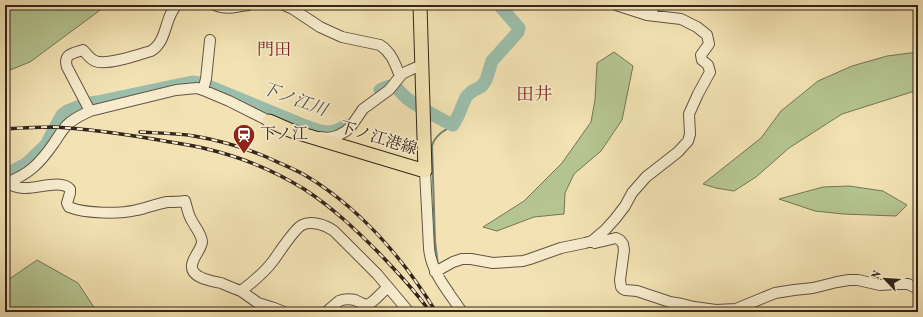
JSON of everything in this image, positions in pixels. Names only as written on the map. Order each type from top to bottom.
[{"type":"main road","name":"下ノ江港線","points":[[269,121],[313,137],[426,171],[420,5]]},
{"type":"street","points":[[88,107],[67,67],[66,59],[68,56],[83,50],[91,59],[106,63],[151,51],[160,43],[172,11],[177,5]]},
{"type":"street","points":[[215,5],[231,8],[248,5]]},
{"type":"street","points":[[284,5],[293,9],[320,27],[342,37],[380,45],[385,48],[392,56],[400,76]]},
{"type":"street","points":[[300,5],[313,22]]},
{"type":"street","points":[[438,270],[454,262],[466,259],[494,263],[523,261],[560,248],[592,241],[615,219],[625,206],[632,192],[646,176],[678,152],[688,141],[690,134],[690,114],[698,94],[710,72],[708,65],[702,60],[701,55],[709,44],[707,35],[697,27],[681,19],[650,15],[616,5]]},
{"type":"street","points":[[650,15],[655,5]]},
{"type":"street","points":[[204,86],[210,40]]},
{"type":"street","points":[[313,137],[328,138],[340,134],[350,128],[363,110],[391,87],[400,76],[410,70],[422,66]]},
{"type":"street","points":[[5,183],[21,177],[33,168],[44,157],[67,125],[88,107],[204,86],[229,101],[269,121]]},
{"type":"street","points":[[426,171],[430,259],[462,312]]},
{"type":"street","points":[[5,183],[25,188],[53,185],[65,186],[70,189],[67,203],[70,207],[98,213],[135,211],[167,202],[185,201],[191,220],[202,242],[193,262],[192,266],[194,273],[204,279],[226,285],[241,292],[258,303],[284,312]]},
{"type":"street","points":[[241,292],[270,265],[297,228],[303,224],[316,223],[327,226],[334,231],[388,287],[409,312]]},
{"type":"street","points":[[592,241],[593,243],[599,243],[616,238],[623,244],[624,250],[620,280],[621,287],[623,289],[637,291],[670,302],[694,307],[716,310],[736,309],[775,293],[813,288],[850,280],[858,280],[880,286],[908,284],[918,289]]},
{"type":"street","points":[[326,312],[340,300],[354,300],[368,304],[388,287]]},
{"type":"green space","points":[[5,5],[107,5],[30,62],[5,72]]},
{"type":"green space","points":[[614,52],[633,66],[622,120],[601,151],[574,174],[565,193],[564,214],[534,217],[497,231],[483,227],[524,201],[562,163],[591,122],[595,100],[597,63]]},
{"type":"green space","points":[[918,52],[918,90],[842,114],[789,148],[756,177],[734,191],[703,184],[761,138],[781,111],[818,81],[852,66],[887,56]]},
{"type":"green space","points":[[849,186],[883,191],[907,205],[896,216],[843,214],[815,211],[779,199],[823,187]]},
{"type":"green space","points":[[37,260],[78,283],[97,312],[5,312],[5,282]]},
{"type":"green space","points":[[815,310],[857,310],[866,312],[810,312]]},
{"type":"waterway","name":"下ノ江川","points":[[380,90],[391,86],[395,87],[409,100],[453,125],[466,97],[471,92],[482,86],[486,80],[492,61],[518,32],[519,28],[499,5]]},
{"type":"waterway","name":"下ノ江川","points":[[5,175],[26,164],[46,145],[62,115],[67,111],[85,104],[192,82],[201,83],[320,131],[335,131],[346,125]]},
{"type":"waterway","points":[[438,266],[435,241],[432,146],[435,139],[443,131],[453,125]]},
{"type":"waterway","points":[[444,277],[453,290]]},
{"type":"railway","points":[[5,129],[54,127],[120,134],[220,152],[257,165],[304,189],[343,219],[369,243],[418,296],[430,312]]},
{"type":"railway","points":[[140,132],[187,135],[221,142],[264,156],[303,174],[342,201],[361,217],[394,253],[409,272],[436,312]]},
{"type":"place","name":"下ノ江","points":[[244,154]]},
{"type":"district","name":"門田","points":[[274,50]]},
{"type":"district","name":"田井","points":[[534,95]]}]
